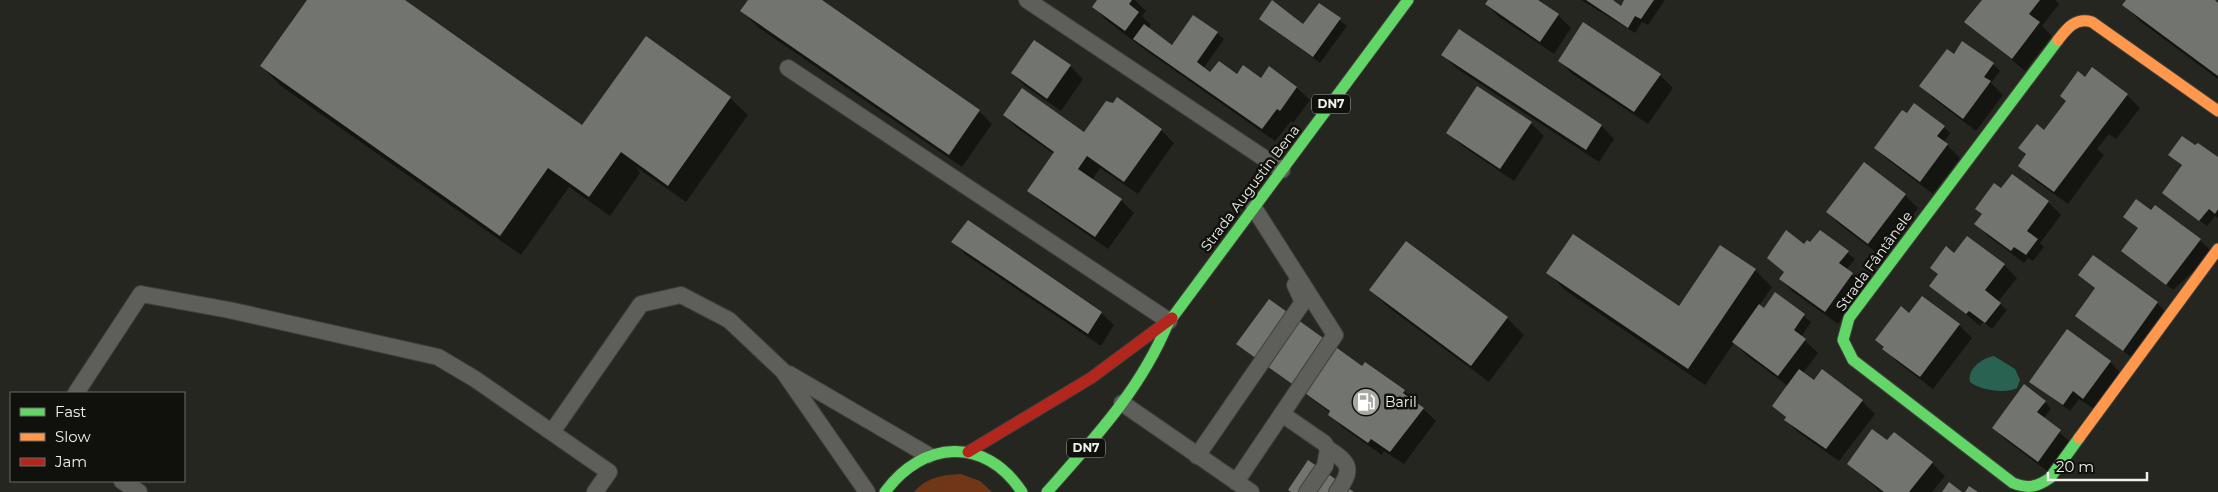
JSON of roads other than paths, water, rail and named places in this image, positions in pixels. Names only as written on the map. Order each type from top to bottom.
[{"type":"street","name":"Strada Augustin Bena","points":[[1048,492],[1122,403],[1161,344],[1169,322],[1408,0]]},
{"type":"street","name":"Strada Fântânele","points":[[2218,111],[2098,25],[2088,19],[2074,22],[2063,33],[1849,318],[1842,334],[1842,346],[1853,360],[2013,483],[2025,488],[2037,488],[2050,478],[2218,249]]},
{"type":"street","name":"Strada Augustin Bena","points":[[968,452],[1091,378],[1169,322]]},
{"type":"street","points":[[885,492],[896,476],[911,463],[941,451],[968,452],[989,460],[1008,473],[1022,492]]},
{"type":"lane","points":[[1027,0],[1282,170]]},
{"type":"lane","points":[[788,68],[1169,322]]},
{"type":"lane","points":[[1236,482],[1335,335],[1254,208]]},
{"type":"lane","points":[[1197,456],[1303,302],[1254,208]]},
{"type":"lane","points":[[77,392],[141,294],[229,310],[438,357],[609,472],[595,492]]},
{"type":"lane","points":[[552,432],[640,304],[681,295],[729,320],[783,371],[868,492]]},
{"type":"lane","points":[[783,371],[928,455]]},
{"type":"lane","points":[[1122,403],[1251,492]]},
{"type":"lane","points":[[1282,414],[1343,458],[1349,475],[1337,492]]},
{"type":"lane","points":[[1307,492],[1325,466],[1328,449]]},
{"type":"lane","points":[[124,482],[139,492]]},
{"type":"place","name":"Baril","points":[[1366,402]]}]
